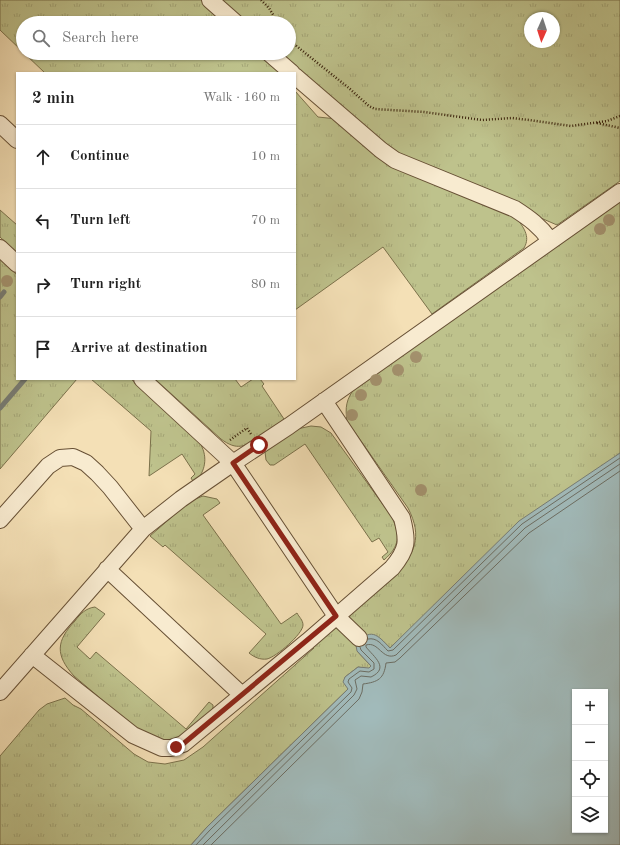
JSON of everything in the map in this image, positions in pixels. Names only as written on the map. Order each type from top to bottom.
[{"type":"lane","points":[[210,0],[228,16]]},
{"type":"lane","points":[[277,60],[291,72]]},
{"type":"lane","points":[[296,77],[381,150],[395,160],[515,210],[531,219],[542,228],[550,240]]},
{"type":"lane","points":[[0,124],[16,139]]},
{"type":"lane","points":[[0,692],[143,529],[181,499],[324,401],[620,192]]},
{"type":"lane","points":[[0,248],[16,263]]},
{"type":"lane","points":[[143,380],[233,463],[336,616],[359,638]]},
{"type":"lane","points":[[32,654],[133,735],[162,748],[171,748],[183,744],[392,568],[402,556],[406,544],[406,532],[402,518],[324,401]]},
{"type":"lane","points":[[0,520],[48,466],[60,458],[73,458],[86,463],[97,473],[143,529]]},
{"type":"lane","points":[[107,569],[242,695]]},
{"type":"path","points":[[261,0],[269,8],[274,16]]},
{"type":"path","points":[[296,46],[369,106],[375,109],[424,112],[482,120],[512,118],[570,126],[606,121],[620,116]]},
{"type":"path","points":[[595,122],[620,128]]},
{"type":"green space","points":[[0,0],[202,0],[220,16],[16,16],[16,45],[0,30]]},
{"type":"green space","points":[[214,0],[620,0],[620,181],[557,225],[395,155],[282,60],[296,60],[296,16],[232,16]]},
{"type":"green space","points":[[31,60],[270,60],[283,72],[44,72]]},
{"type":"green space","points":[[296,92],[318,117],[337,119],[367,147],[516,217],[525,232],[527,240],[524,248],[432,314],[383,247],[296,309]]},
{"type":"green space","points":[[620,201],[620,453],[390,648],[380,638],[357,651],[371,666],[369,669],[358,667],[345,677],[348,689],[207,827],[191,845],[0,845],[0,756],[39,710],[47,704],[65,698],[73,705],[81,709],[134,754],[148,762],[165,764],[184,760],[203,747],[394,576],[412,552],[416,536],[413,518],[408,508],[347,421],[347,404],[352,392],[355,388]]},
{"type":"green space","points":[[0,210],[16,224],[16,252],[0,237]]},
{"type":"green space","points":[[0,259],[16,274],[16,380],[76,380],[0,469]]},
{"type":"green space","points":[[92,380],[132,380],[198,441],[204,452],[205,462],[203,471],[194,483],[191,478],[195,474],[182,454],[149,476],[151,431]]},
{"type":"green space","points":[[156,380],[236,380],[241,387],[252,380],[261,380],[264,384],[262,386],[284,419],[246,445],[236,446],[221,439]]},
{"type":"green space","points":[[311,426],[321,427],[331,433],[392,517],[397,540],[393,550],[384,560],[382,557],[388,552],[379,538],[372,542],[305,444],[274,465],[270,465],[266,460],[265,452],[269,448],[297,429]]},
{"type":"green space","points":[[203,496],[217,499],[220,503],[203,515],[281,624],[297,613],[302,622],[302,629],[299,634],[282,650],[267,659],[260,659],[249,653],[266,634],[165,545],[163,547],[150,536],[190,501]]},
{"type":"green space","points":[[95,607],[105,614],[77,647],[90,659],[96,652],[186,729],[209,702],[213,705],[210,712],[183,736],[163,742],[146,737],[74,676],[63,661],[60,648],[64,635],[81,614],[86,610]]},
{"type":"water","points":[[620,453],[620,845],[191,845],[207,827],[348,689],[343,682],[345,677],[358,667],[369,668],[371,666],[357,651],[356,645],[361,639],[369,634],[373,634],[381,639],[390,648],[519,521]]},
{"type":"waterway","points":[[0,297],[4,292]]},
{"type":"waterway","points":[[0,408],[24,380]]},
{"type":"route","points":[[176,747],[183,744],[308,641],[336,616],[233,463],[259,445]]}]
